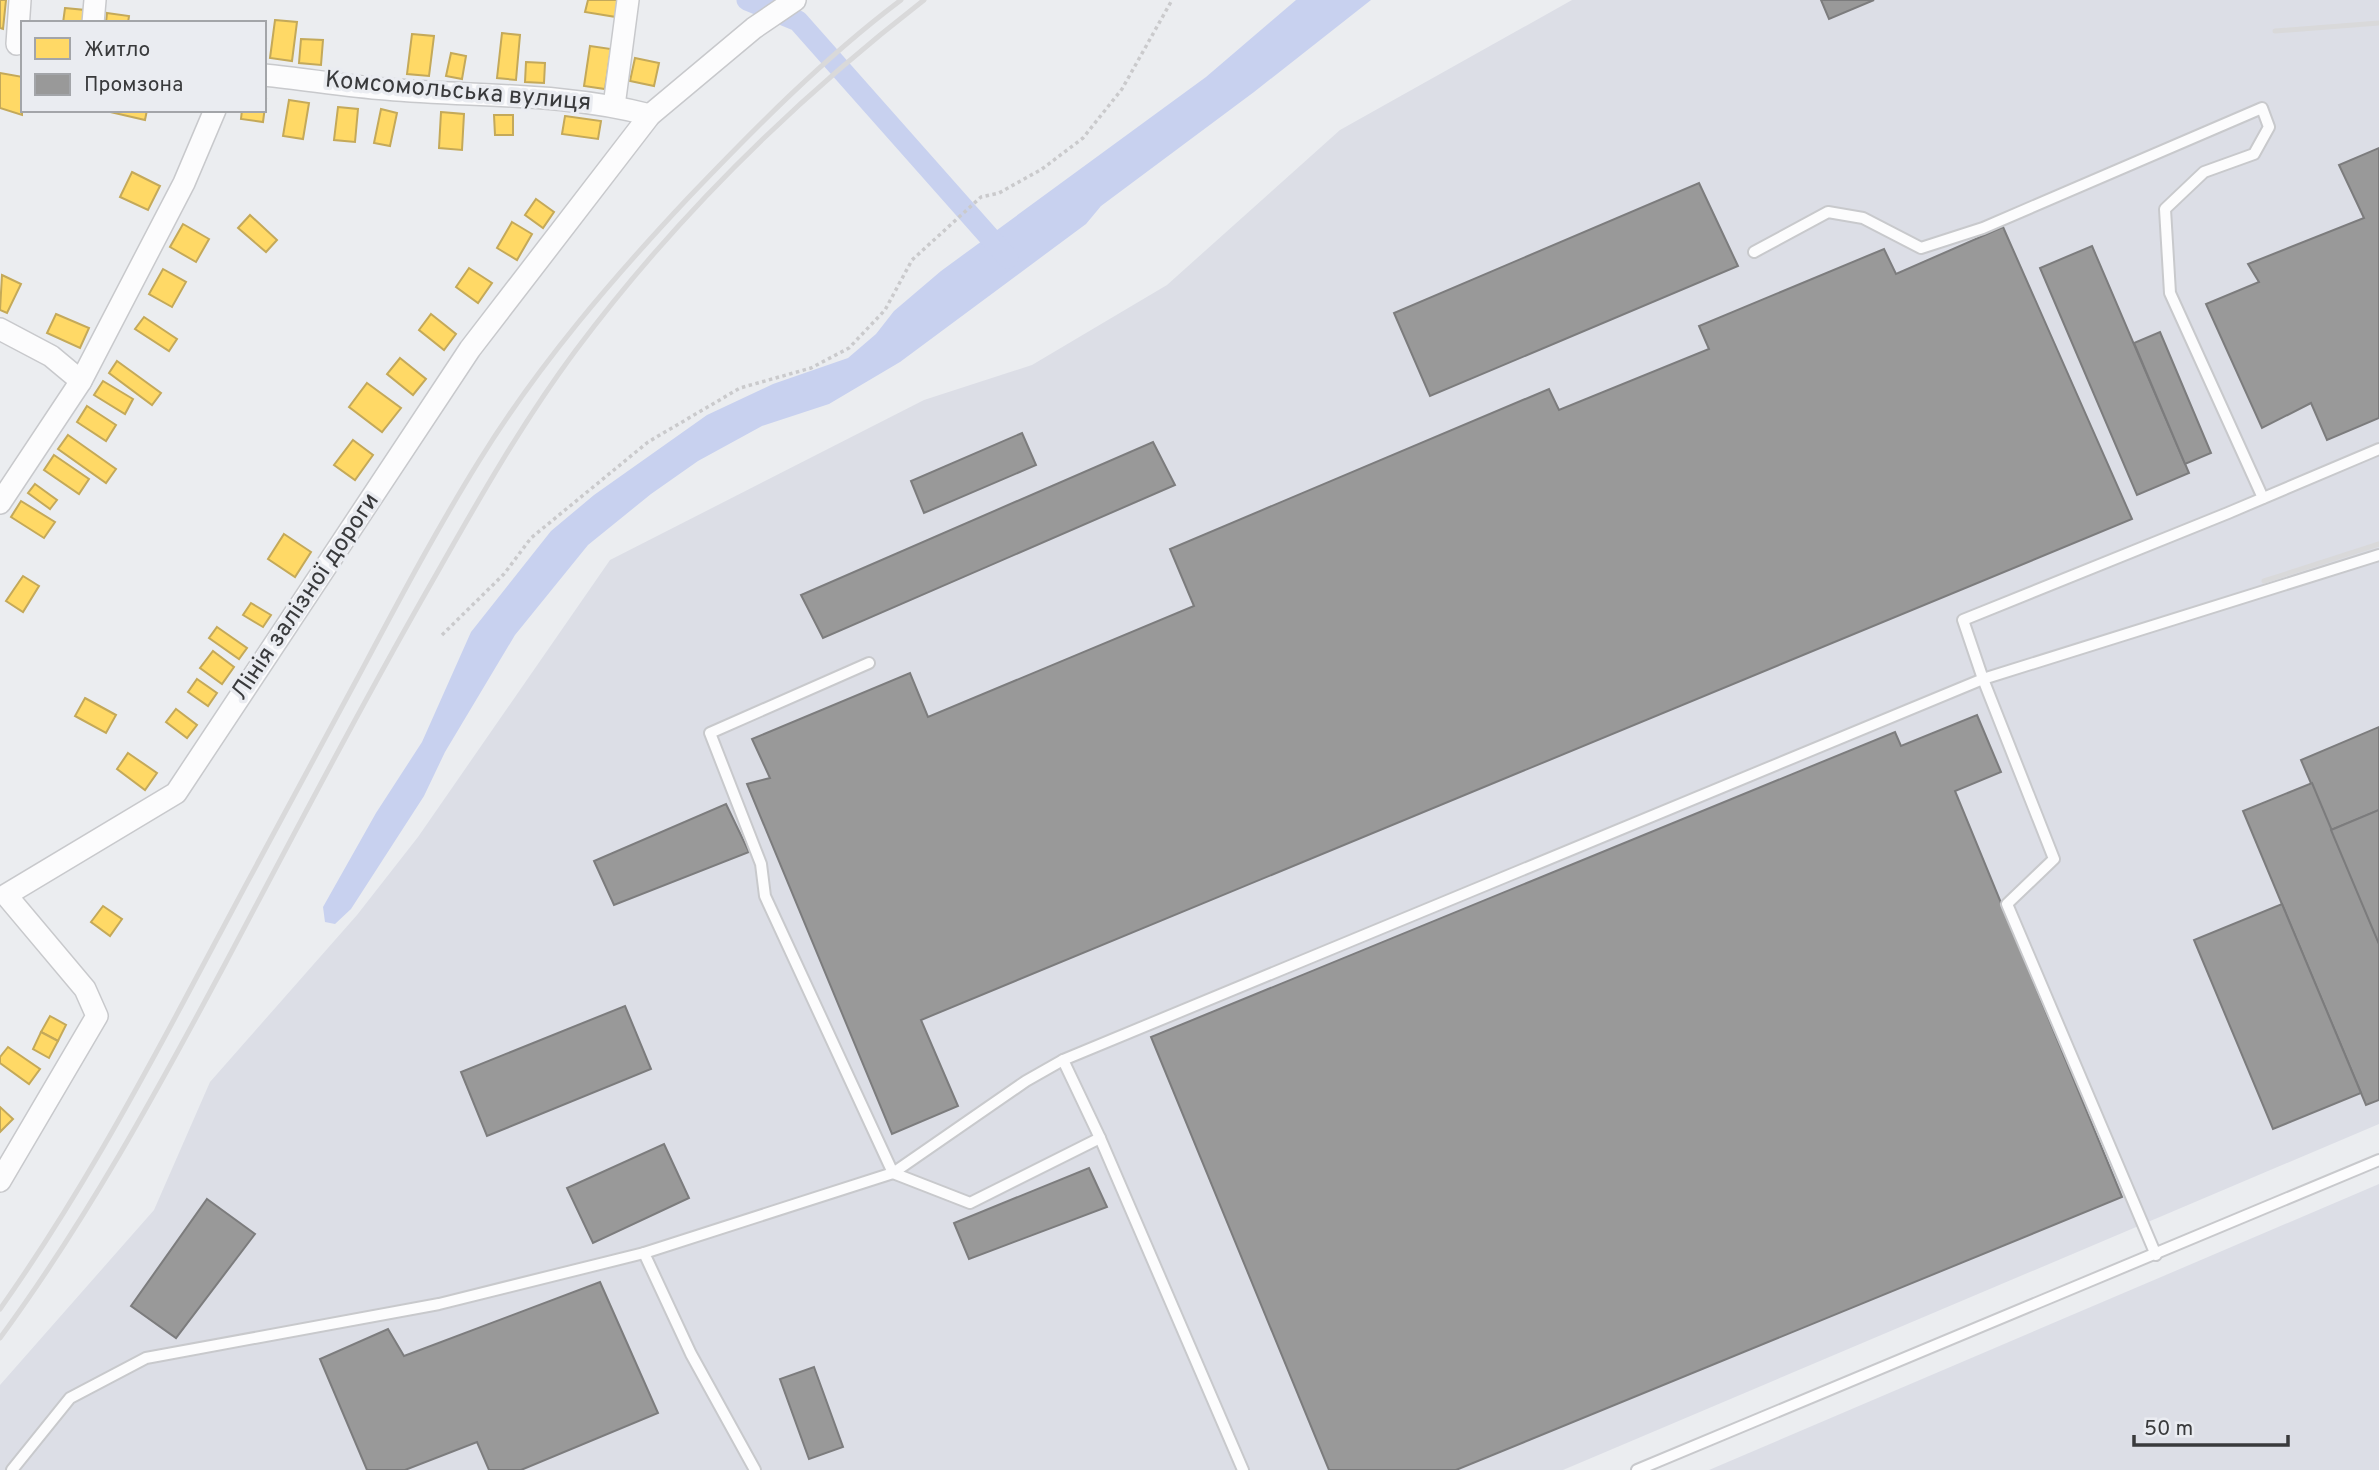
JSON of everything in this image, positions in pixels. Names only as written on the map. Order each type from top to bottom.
[{"type":"street","points":[[13,44],[20,0]]},
{"type":"street","points":[[93,21],[95,0]]},
{"type":"street","points":[[614,106],[628,0]]},
{"type":"street","name":"Лінія залізної дороги","points":[[0,1181],[97,1016],[85,989],[3,892],[176,793],[470,349],[650,115],[754,28],[793,1]]},
{"type":"street","name":"Комсомольська вулиця","points":[[266,75],[386,89],[573,100],[650,115]]},
{"type":"street","points":[[0,503],[81,381],[184,183],[214,112]]},
{"type":"street","points":[[0,329],[51,356],[81,381]]},
{"type":"lane","points":[[1754,252],[1828,212],[1863,218],[1921,248],[1983,228],[2262,108],[2269,127],[2254,154],[2204,172],[2165,209],[2170,293],[2263,498]]},
{"type":"lane","points":[[2156,1255],[2007,904],[2054,859],[1983,679],[1963,620],[2379,449]]},
{"type":"lane","points":[[12,1470],[70,1398],[146,1358],[439,1304],[643,1253],[893,1173],[1026,1081],[1063,1060],[1983,679],[2379,555]]},
{"type":"lane","points":[[869,663],[710,733],[761,864],[765,896],[893,1173],[970,1203],[1100,1138]]},
{"type":"lane","points":[[1063,1060],[1100,1138],[1243,1470]]},
{"type":"lane","points":[[1637,1470],[2379,1160]]},
{"type":"lane","points":[[643,1253],[691,1354],[755,1470]]},
{"type":"path","points":[[442,635],[505,573],[531,538],[648,442],[740,388],[811,368],[849,348],[884,310],[912,260],[981,197],[999,193],[1042,169],[1083,138],[1122,89],[1172,0]]},
{"type":"shaded area","points":[[1572,0],[2379,0],[2379,1124],[1563,1470],[0,1470],[0,1385],[154,1210],[210,1082],[357,915],[418,837],[610,560],[924,400],[1032,365],[1167,285],[1340,130]]},
{"type":"shaded area","points":[[2379,1184],[2379,1470],[1709,1470]]},
{"type":"water","points":[[1296,0],[1371,0],[1254,92],[1101,206],[1086,224],[900,362],[829,404],[762,426],[698,461],[651,494],[588,545],[515,635],[445,752],[424,796],[351,909],[335,924],[325,922],[323,907],[376,813],[422,742],[471,632],[551,531],[594,495],[707,415],[773,384],[848,358],[876,334],[894,311],[941,271],[1206,77]]},
{"type":"building: Житло","points":[[0,0],[6,0],[3,29],[0,28]]},
{"type":"building: Житло","points":[[588,0],[619,0],[616,17],[585,12]]},
{"type":"building: Житло","points":[[65,8],[85,10],[83,21],[63,21]]},
{"type":"building: Житло","points":[[107,13],[129,16],[128,21],[106,21]]},
{"type":"building: Житло","points":[[275,20],[297,22],[292,61],[270,58]]},
{"type":"building: Житло","points":[[502,33],[520,35],[516,80],[497,78]]},
{"type":"building: Житло","points":[[412,34],[434,36],[429,76],[407,74]]},
{"type":"building: Житло","points":[[301,39],[323,40],[321,65],[299,63]]},
{"type":"building: Житло","points":[[590,46],[611,49],[605,89],[584,86]]},
{"type":"building: Житло","points":[[451,53],[466,56],[462,79],[446,76]]},
{"type":"building: Житло","points":[[635,58],[659,63],[654,86],[630,81]]},
{"type":"building: Житло","points":[[526,62],[545,63],[544,83],[525,82]]},
{"type":"building: Житло","points":[[0,73],[21,77],[22,115],[0,108]]},
{"type":"building: Житло","points":[[289,100],[309,103],[303,139],[283,136]]},
{"type":"building: Житло","points":[[338,107],[358,109],[355,142],[334,140]]},
{"type":"building: Житло","points":[[381,109],[397,113],[390,146],[374,143]]},
{"type":"building: Житло","points":[[110,112],[147,112],[145,120]]},
{"type":"building: Житло","points":[[242,112],[264,112],[263,122],[241,119]]},
{"type":"building: Житло","points":[[441,112],[464,114],[462,150],[439,148]]},
{"type":"building: Житло","points":[[494,115],[513,115],[513,135],[495,135]]},
{"type":"building: Житло","points":[[565,116],[601,121],[598,139],[562,134]]},
{"type":"building: Житло","points":[[132,172],[160,186],[148,210],[120,197]]},
{"type":"building: Житло","points":[[536,199],[554,212],[543,228],[525,215]]},
{"type":"building: Житло","points":[[250,215],[277,240],[266,252],[238,228]]},
{"type":"building: Житло","points":[[512,222],[532,234],[517,260],[497,248]]},
{"type":"building: Житло","points":[[183,224],[209,239],[196,262],[170,247]]},
{"type":"building: Житло","points":[[469,268],[492,283],[478,303],[456,287]]},
{"type":"building: Житло","points":[[163,269],[186,282],[172,307],[149,294]]},
{"type":"building: Житло","points":[[2,275],[21,284],[7,313],[0,310]]},
{"type":"building: Житло","points":[[56,314],[89,328],[80,348],[47,333]]},
{"type":"building: Житло","points":[[431,314],[456,334],[444,350],[419,330]]},
{"type":"building: Житло","points":[[144,317],[177,339],[169,351],[135,329]]},
{"type":"building: Житло","points":[[400,358],[426,379],[413,395],[387,374]]},
{"type":"building: Житло","points":[[117,361],[161,393],[152,405],[109,373]]},
{"type":"building: Житло","points":[[103,381],[133,399],[125,414],[94,395]]},
{"type":"building: Житло","points":[[367,383],[401,408],[382,432],[349,407]]},
{"type":"building: Житло","points":[[87,406],[116,425],[106,441],[77,422]]},
{"type":"building: Житло","points":[[68,435],[116,469],[106,483],[58,449]]},
{"type":"building: Житло","points":[[353,440],[373,455],[355,480],[334,465]]},
{"type":"building: Житло","points":[[54,455],[89,479],[79,494],[44,470]]},
{"type":"building: Житло","points":[[35,484],[57,500],[50,509],[28,493]]},
{"type":"building: Житло","points":[[21,501],[55,522],[44,538],[11,517]]},
{"type":"building: Житло","points":[[284,534],[311,552],[295,577],[268,559]]},
{"type":"building: Житло","points":[[23,576],[39,586],[23,612],[6,601]]},
{"type":"building: Житло","points":[[251,603],[271,615],[263,627],[243,615]]},
{"type":"building: Житло","points":[[217,627],[247,648],[239,659],[209,638]]},
{"type":"building: Житло","points":[[213,651],[234,667],[222,684],[200,668]]},
{"type":"building: Житло","points":[[197,679],[217,693],[208,706],[188,692]]},
{"type":"building: Житло","points":[[85,698],[116,715],[106,733],[75,716]]},
{"type":"building: Житло","points":[[176,709],[197,725],[187,738],[166,722]]},
{"type":"building: Житло","points":[[128,753],[157,773],[145,790],[117,769]]},
{"type":"building: Житло","points":[[103,906],[122,919],[110,936],[91,922]]},
{"type":"building: Житло","points":[[50,1016],[66,1025],[58,1041],[41,1032]]},
{"type":"building: Житло","points":[[41,1032],[58,1041],[49,1058],[33,1049]]},
{"type":"building: Житло","points":[[8,1047],[40,1069],[29,1084],[0,1063],[0,1057]]},
{"type":"building: Житло","points":[[0,1107],[13,1119],[0,1132]]},
{"type":"building: Промзона","points":[[1821,0],[1874,0],[1829,19]]},
{"type":"building: Промзона","points":[[2379,148],[2379,418],[2327,440],[2311,403],[2262,428],[2206,304],[2259,282],[2248,264],[2364,218],[2339,165]]},
{"type":"building: Промзона","points":[[1699,183],[1738,266],[1430,396],[1394,313]]},
{"type":"building: Промзона","points":[[2003,227],[2132,519],[921,1020],[958,1106],[892,1134],[747,784],[770,778],[752,739],[910,673],[928,717],[1194,606],[1170,549],[1549,389],[1559,410],[1709,349],[1699,326],[1884,249],[1896,274]]},
{"type":"building: Промзона","points":[[2092,246],[2189,473],[2137,495],[2040,268]]},
{"type":"building: Промзона","points":[[2160,332],[2211,453],[2185,464],[2134,343]]},
{"type":"building: Промзона","points":[[1022,433],[1036,465],[924,513],[911,481]]},
{"type":"building: Промзона","points":[[1153,442],[1175,485],[823,638],[801,595]]},
{"type":"building: Промзона","points":[[1977,715],[2001,772],[1955,791],[2122,1197],[1456,1470],[1329,1470],[1151,1037],[1895,732],[1901,746]]},
{"type":"building: Промзона","points":[[2379,727],[2379,810],[2331,830],[2301,760]]},
{"type":"building: Промзона","points":[[2312,783],[2379,943],[2379,1100],[2366,1105],[2243,811]]},
{"type":"building: Промзона","points":[[726,804],[749,852],[614,905],[594,861]]},
{"type":"building: Промзона","points":[[2379,810],[2379,944],[2331,830]]},
{"type":"building: Промзона","points":[[2282,904],[2361,1093],[2273,1129],[2194,940]]},
{"type":"building: Промзона","points":[[625,1006],[651,1069],[487,1136],[461,1072]]},
{"type":"building: Промзона","points":[[664,1144],[689,1198],[593,1243],[567,1188]]},
{"type":"building: Промзона","points":[[1089,1168],[1107,1207],[969,1259],[954,1223]]},
{"type":"building: Промзона","points":[[207,1199],[255,1234],[176,1338],[131,1306]]},
{"type":"building: Промзона","points":[[600,1282],[658,1413],[521,1470],[489,1470],[477,1442],[405,1470],[367,1470],[320,1359],[388,1329],[404,1356]]},
{"type":"building: Промзона","points":[[814,1367],[843,1447],[809,1459],[780,1379]]},
{"type":"waterway","points":[[747,0],[798,21],[1008,258]]},
{"type":"railway","points":[[0,1309],[78,1190],[125,1108],[416,569],[502,425],[577,324],[689,197],[817,70],[901,0]]},
{"type":"railway","points":[[0,1338],[32,1294],[119,1156],[409,622],[503,459],[538,404],[614,301],[695,208],[738,163],[829,78],[924,0]]},
{"type":"railway","points":[[2275,31],[2379,23]]},
{"type":"railway","points":[[2264,581],[2379,544]]}]
